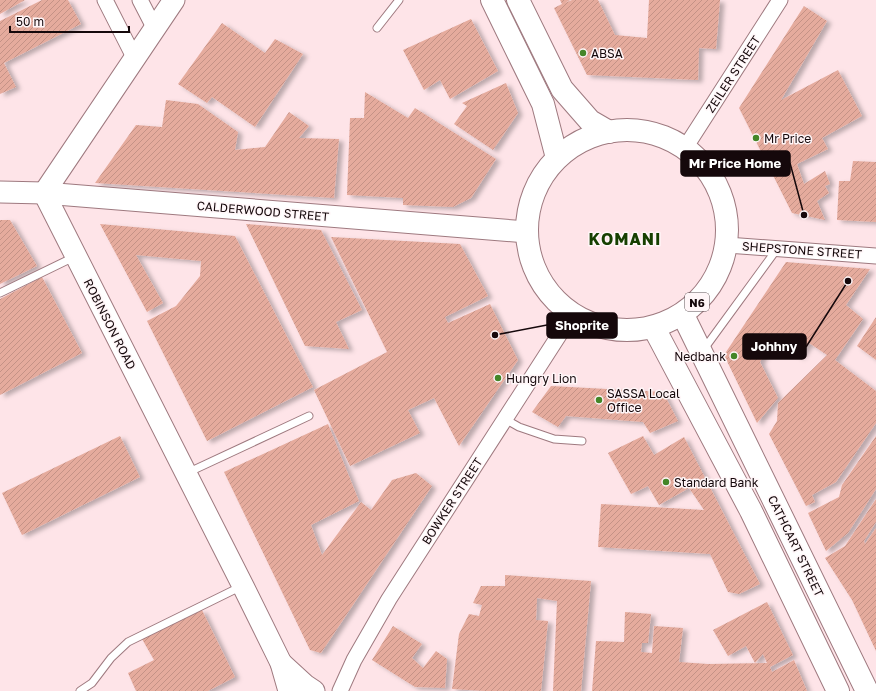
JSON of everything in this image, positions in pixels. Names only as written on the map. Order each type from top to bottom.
[{"type":"highway","points":[[492,0],[543,104],[557,158]]},
{"type":"highway","points":[[518,0],[562,89],[590,121],[608,132]]},
{"type":"highway","name":"N6","points":[[635,130],[661,136],[685,148],[706,167],[720,191],[727,217],[727,245],[719,272],[704,296],[683,315],[654,328],[612,330],[572,315],[548,293],[533,264],[527,232],[532,199],[540,180],[557,158],[581,141],[608,132],[635,130]]},
{"type":"highway","name":"CATHCART STREET","points":[[683,315],[866,691]]},
{"type":"highway","name":"CATHCART STREET","points":[[654,328],[751,511],[838,691]]},
{"type":"street","points":[[105,0],[135,59]]},
{"type":"street","points":[[140,0],[155,29]]},
{"type":"street","points":[[44,193],[174,0]]},
{"type":"street","name":"ZEILER STREET","points":[[685,148],[780,0]]},
{"type":"street","name":"CALDERWOOD STREET","points":[[0,192],[44,193],[527,232]]},
{"type":"street","name":"ROBINSON ROAD","points":[[44,193],[281,663]]},
{"type":"street","name":"SHEPSTONE STREET","points":[[727,245],[876,256]]},
{"type":"street","name":"BOWKER STREET","points":[[340,691],[354,660],[389,599],[572,315]]},
{"type":"street","points":[[281,663],[288,691]]},
{"type":"street","points":[[281,663],[305,685],[314,691]]},
{"type":"lane","points":[[377,28],[399,0]]},
{"type":"lane","points":[[702,352],[777,248]]},
{"type":"lane","points":[[0,293],[76,256]]},
{"type":"lane","points":[[185,474],[309,416]]},
{"type":"lane","points":[[505,419],[519,427],[554,439],[582,441]]},
{"type":"lane","points":[[80,691],[92,683],[110,658],[128,642],[243,586]]},
{"type":"building","points":[[0,0],[25,0],[0,14]]},
{"type":"building","points":[[42,0],[68,0],[81,24],[4,63],[16,87],[0,94],[0,21]]},
{"type":"building","points":[[560,0],[570,0],[565,3],[572,0],[598,0],[615,35],[647,38],[649,0],[720,0],[716,49],[699,48],[698,80],[587,75],[554,8],[562,4]]},
{"type":"building","points":[[804,6],[827,21],[781,100],[838,70],[862,116],[822,138],[828,149],[797,164],[804,184],[825,171],[830,184],[825,186],[829,193],[817,201],[825,220],[792,213],[739,108]]},
{"type":"building","points":[[471,19],[498,71],[450,99],[440,80],[424,90],[403,50]]},
{"type":"building","points":[[222,23],[265,53],[275,39],[303,54],[255,127],[212,97],[207,103],[178,84]]},
{"type":"building","points":[[506,83],[518,113],[493,150],[454,124],[467,106],[462,103]]},
{"type":"building","points":[[365,92],[408,118],[415,108],[496,159],[471,198],[453,207],[403,205],[403,198],[347,195],[350,118],[364,118]]},
{"type":"building","points":[[166,100],[198,104],[238,132],[235,150],[265,147],[289,112],[309,126],[299,138],[339,139],[334,198],[95,183],[136,125],[162,127]]},
{"type":"building","points":[[853,161],[876,162],[876,222],[837,220],[839,181],[850,181]]},
{"type":"building","points":[[0,220],[10,220],[37,266],[0,284]]},
{"type":"building","points":[[100,224],[235,236],[313,387],[207,441],[147,321],[176,306],[200,276],[201,261],[136,255],[163,303],[147,312]]},
{"type":"building","points":[[246,224],[321,230],[362,310],[336,322],[349,349],[305,346]]},
{"type":"building","points":[[331,237],[460,244],[488,296],[445,317],[448,323],[490,304],[518,360],[459,446],[434,398],[408,410],[420,433],[350,466],[314,390],[387,352]]},
{"type":"building","points":[[786,262],[870,269],[846,305],[863,319],[835,360],[876,391],[876,423],[836,482],[812,495],[815,502],[806,506],[769,434],[777,421],[778,403],[827,355],[809,343],[800,357],[772,339],[760,362],[778,398],[757,423],[724,355]]},
{"type":"building","points":[[42,277],[82,353],[0,395],[0,299]]},
{"type":"building","points":[[876,317],[876,360],[857,346]]},
{"type":"building","points":[[551,386],[663,392],[678,421],[650,433],[643,422],[566,416],[558,427],[532,412]]},
{"type":"building","points":[[328,424],[359,501],[311,525],[322,555],[361,502],[371,510],[392,480],[416,473],[432,486],[321,653],[310,650],[224,472]]},
{"type":"building","points":[[120,436],[140,477],[22,535],[2,493]]},
{"type":"building","points":[[643,436],[654,455],[684,437],[760,584],[739,594],[728,592],[710,554],[598,547],[601,504],[704,510],[689,488],[659,505],[648,486],[631,494],[608,453]]},
{"type":"building","points":[[876,436],[876,489],[848,533],[826,551],[808,513],[839,497],[842,485]]},
{"type":"building","points":[[876,499],[876,522],[864,541],[865,544],[876,528],[876,651],[852,600],[825,558],[845,546]]},
{"type":"building","points":[[505,575],[591,581],[581,691],[553,691],[557,601],[537,598],[536,620],[548,621],[541,691],[485,691],[452,689],[459,634],[469,614],[479,616],[482,605],[473,603],[481,586],[505,586]]},
{"type":"building","points":[[767,602],[793,655],[770,667],[772,672],[794,660],[807,691],[592,691],[596,641],[624,642],[625,612],[651,614],[648,643],[642,643],[641,652],[652,653],[654,626],[683,628],[679,662],[708,664],[767,663],[763,654],[755,663],[746,646],[728,656],[713,630]]},
{"type":"building","points":[[202,610],[235,677],[208,691],[136,691],[128,673],[154,660],[142,639]]},
{"type":"building","points":[[393,626],[422,644],[412,658],[423,668],[436,651],[447,659],[445,688],[415,687],[372,660]]},
{"type":"place","name":"ABSA","points":[[583,53]]},
{"type":"place","name":"Mr Price","points":[[756,138]]},
{"type":"place","name":"Mr Price Home","points":[[804,215]]},
{"type":"place","name":"Johhny","points":[[848,281]]},
{"type":"place","name":"Shoprite","points":[[495,335]]},
{"type":"place","name":"Nedbank","points":[[734,356]]},
{"type":"place","name":"Hungry Lion","points":[[498,378]]},
{"type":"place","name":"SASSA Local Office","points":[[599,400]]},
{"type":"place","name":"Standard Bank","points":[[666,482]]},
{"type":"district","name":"KOMANI","points":[[625,239]]}]
